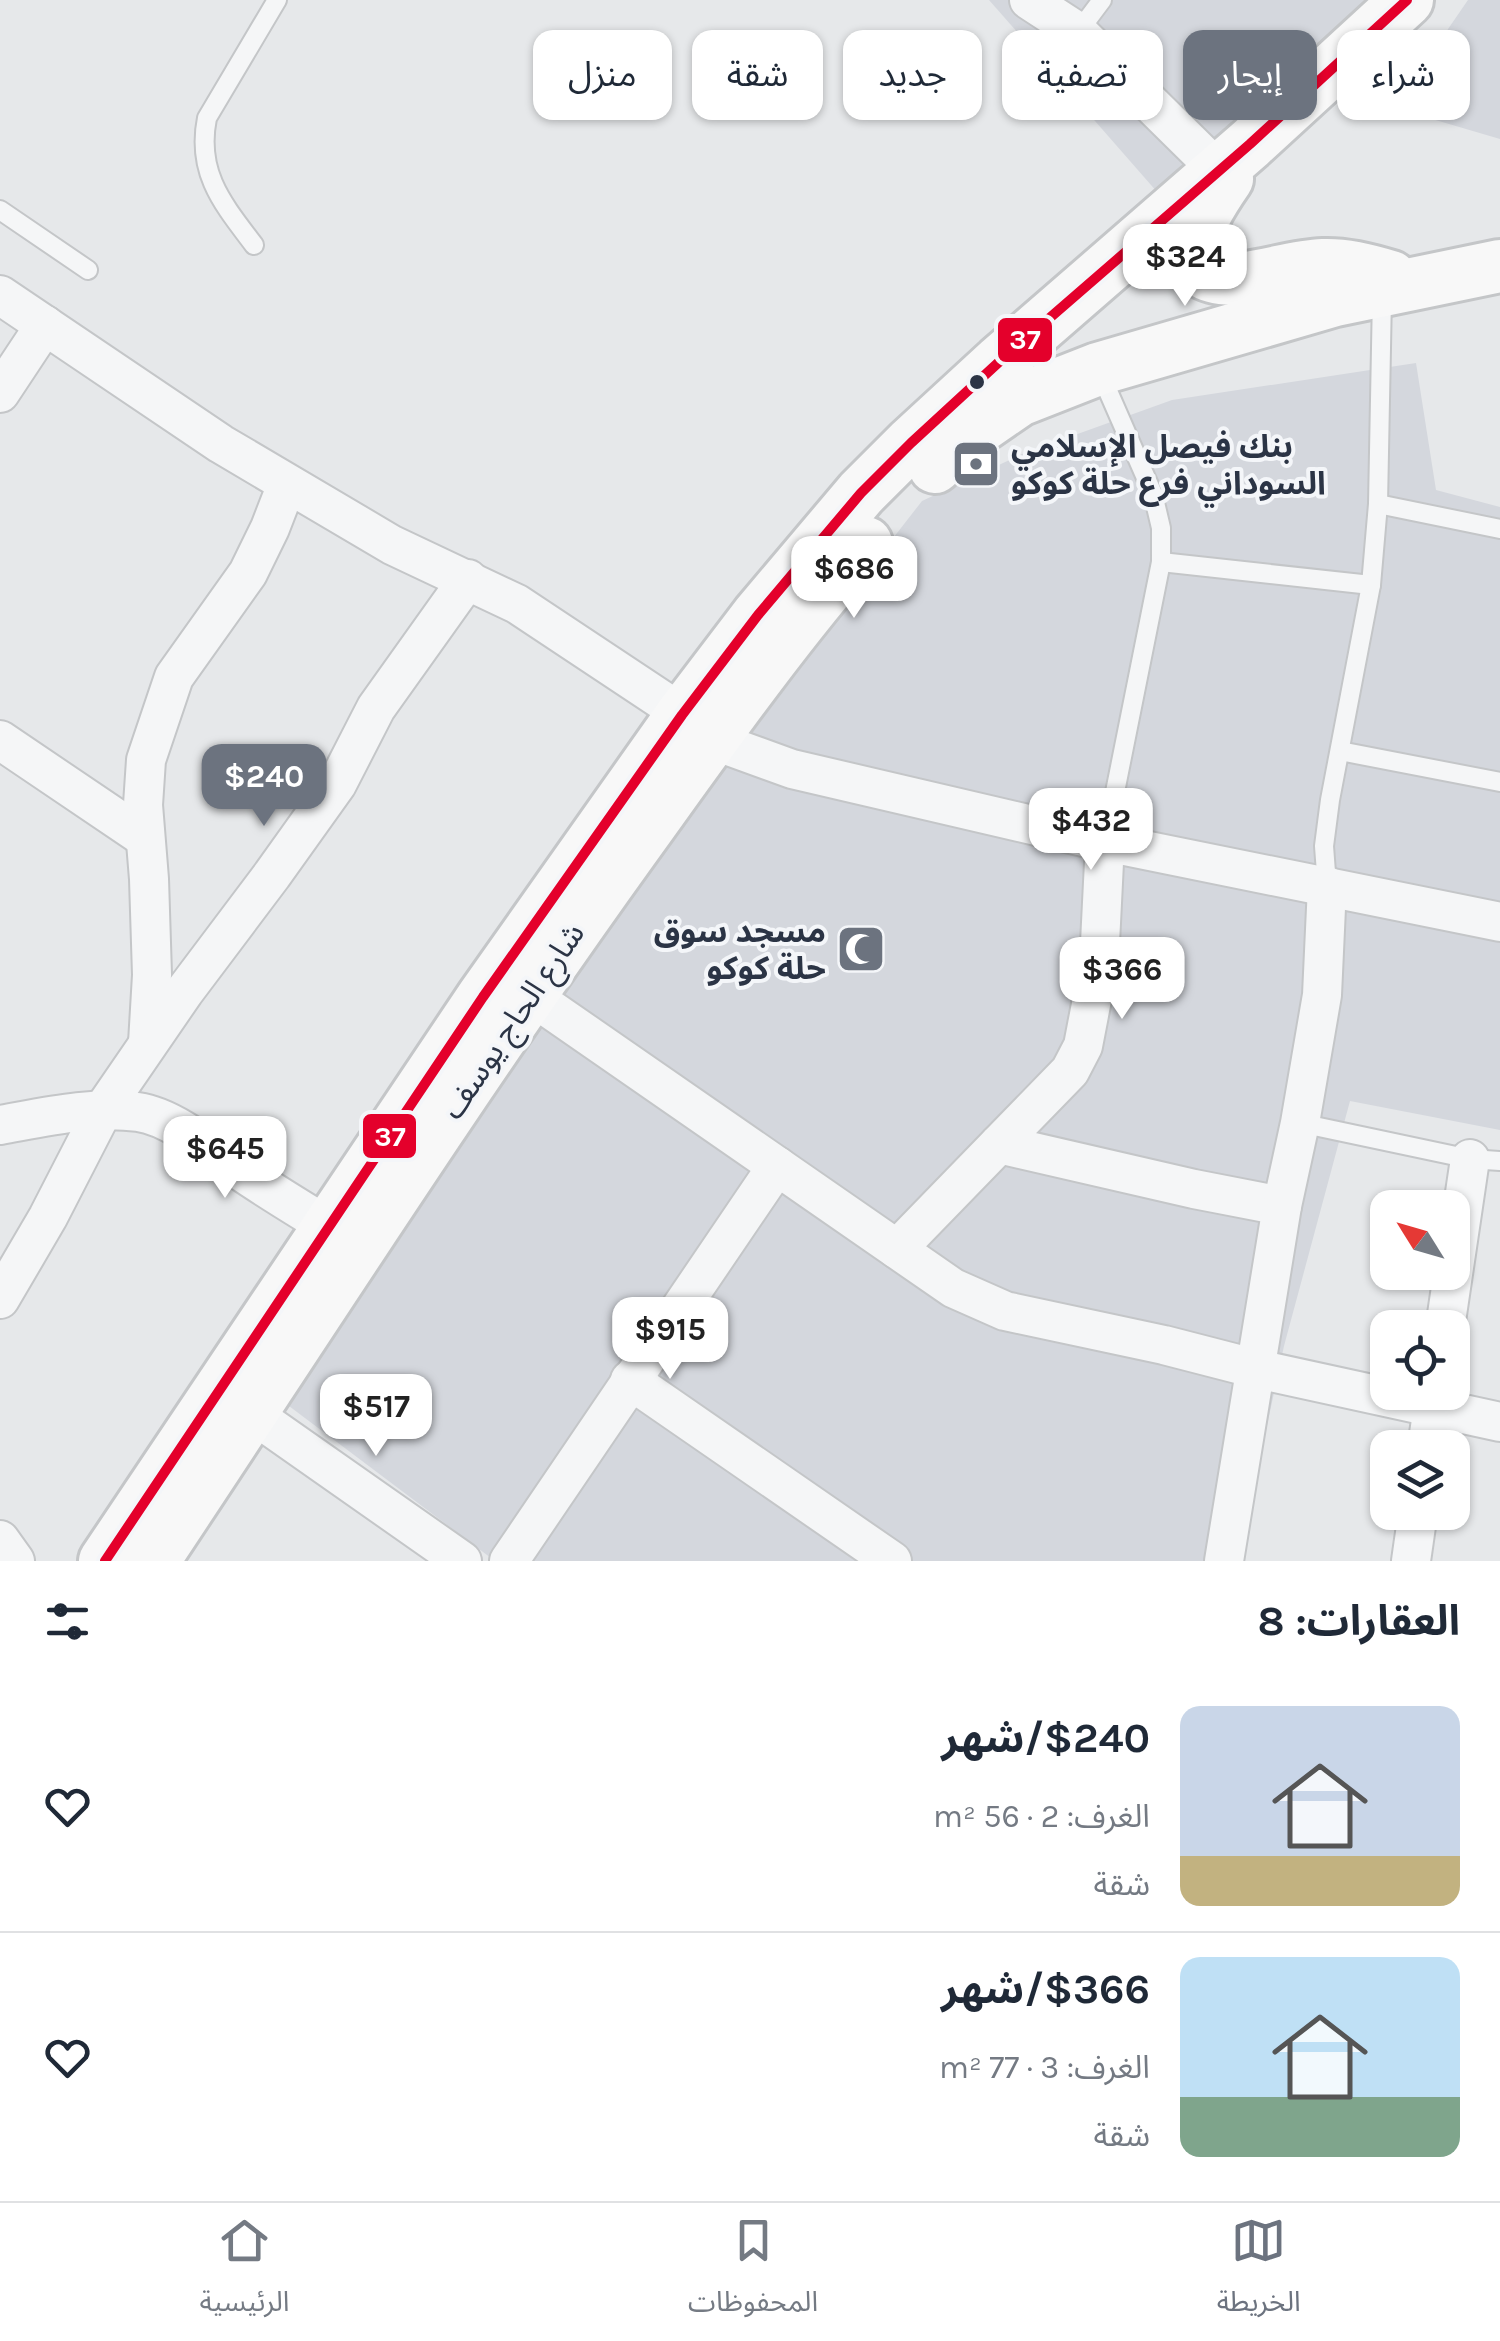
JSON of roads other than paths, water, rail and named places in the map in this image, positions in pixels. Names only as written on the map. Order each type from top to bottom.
[{"type":"main road","points":[[698,726],[758,615],[861,493],[999,362],[1234,158],[1407,0]]},
{"type":"main road","points":[[1234,158],[1195,232],[1195,263],[1204,272],[1223,278],[1246,278],[1345,265],[1397,287]]},
{"type":"main road","points":[[698,726],[942,460],[974,431],[1019,400],[1098,369],[1335,300],[1500,266]]},
{"type":"main road","name":"شارع الحاج يوسف","points":[[105,1561],[530,994],[594,901],[698,726]]},
{"type":"main road","name":"شارع الحاج يوسف","points":[[153,1561],[251,1413],[345,1237],[482,996],[698,726]]},
{"type":"street","points":[[1029,0],[1075,30]]},
{"type":"street","points":[[1163,101],[1234,158]]},
{"type":"street","points":[[0,295],[220,444],[392,544],[517,604],[734,748],[792,770],[1105,842],[1500,922]]},
{"type":"street","points":[[0,393],[45,325]]},
{"type":"street","points":[[148,1043],[152,975],[143,805],[146,760],[174,677],[248,574],[287,484]]},
{"type":"street","points":[[0,1299],[103,1110],[337,784],[376,708],[468,579]]},
{"type":"street","points":[[0,740],[145,838]]},
{"type":"street","points":[[897,1249],[1070,1070],[1083,1046],[1099,963],[1105,842]]},
{"type":"street","points":[[1224,1561],[1282,1206],[1322,995],[1327,886]]},
{"type":"street","points":[[530,994],[953,1288],[1006,1312],[1257,1369],[1370,1389]]},
{"type":"street","points":[[0,1125],[73,1112],[142,1112],[174,1126],[345,1237]]},
{"type":"street","points":[[999,1144],[1194,1190],[1282,1206]]},
{"type":"street","points":[[1449,1310],[1485,1160]]},
{"type":"street","points":[[509,1561],[777,1166]]},
{"type":"street","points":[[630,1380],[892,1561]]},
{"type":"street","points":[[1464,1410],[1500,1422]]},
{"type":"street","points":[[251,1413],[462,1561]]},
{"type":"street","points":[[1411,1561],[1415,1530]]},
{"type":"street","points":[[0,1540],[15,1561]]},
{"type":"lane","points":[[254,245],[213,183],[203,140],[207,118],[277,0]]},
{"type":"lane","points":[[1080,30],[1102,0]]},
{"type":"lane","points":[[0,210],[88,270]]},
{"type":"lane","points":[[1327,886],[1324,846],[1371,584],[1397,287]]},
{"type":"lane","points":[[1098,369],[1153,494],[1161,528],[1160,562],[1105,842]]},
{"type":"lane","points":[[1378,504],[1500,529]]},
{"type":"lane","points":[[1160,562],[1371,584]]},
{"type":"lane","points":[[1340,751],[1500,782]]},
{"type":"lane","points":[[1300,1123],[1485,1160]]},
{"type":"place","name":"بنك فيصل الإسلامي السوداني فرع حلة كوكو","points":[[976,464]]},
{"type":"place","name":"مسجد سوق حلة كوكو","points":[[861,949]]}]
